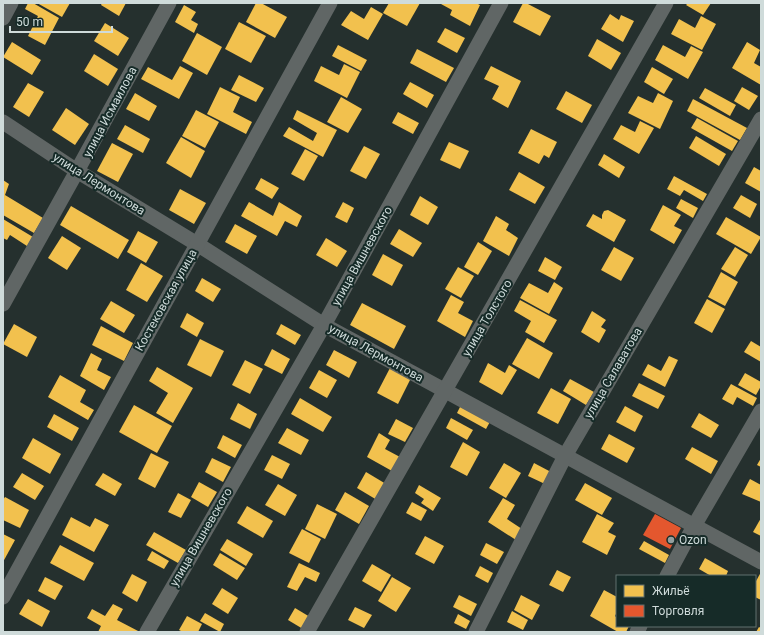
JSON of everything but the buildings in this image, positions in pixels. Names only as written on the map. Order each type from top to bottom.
[{"type":"street","points":[[3,18],[11,3]]},
{"type":"street","name":"улица Исмаилова","points":[[3,304],[78,171],[169,3]]},
{"type":"street","name":"Костековская улица","points":[[3,596],[330,3]]},
{"type":"street","name":"улица Вишневского","points":[[147,632],[324,325],[501,3]]},
{"type":"street","name":"улица Толстого","points":[[308,632],[666,3]]},
{"type":"street","name":"улица Салаватова","points":[[476,632],[565,456],[761,119]]},
{"type":"street","name":"улица Лермонтова","points":[[3,122],[78,171],[197,244],[324,325],[761,562]]},
{"type":"street","points":[[668,575],[694,526],[761,411]]},
{"type":"place","name":"Ozon","points":[[671,540]]}]
